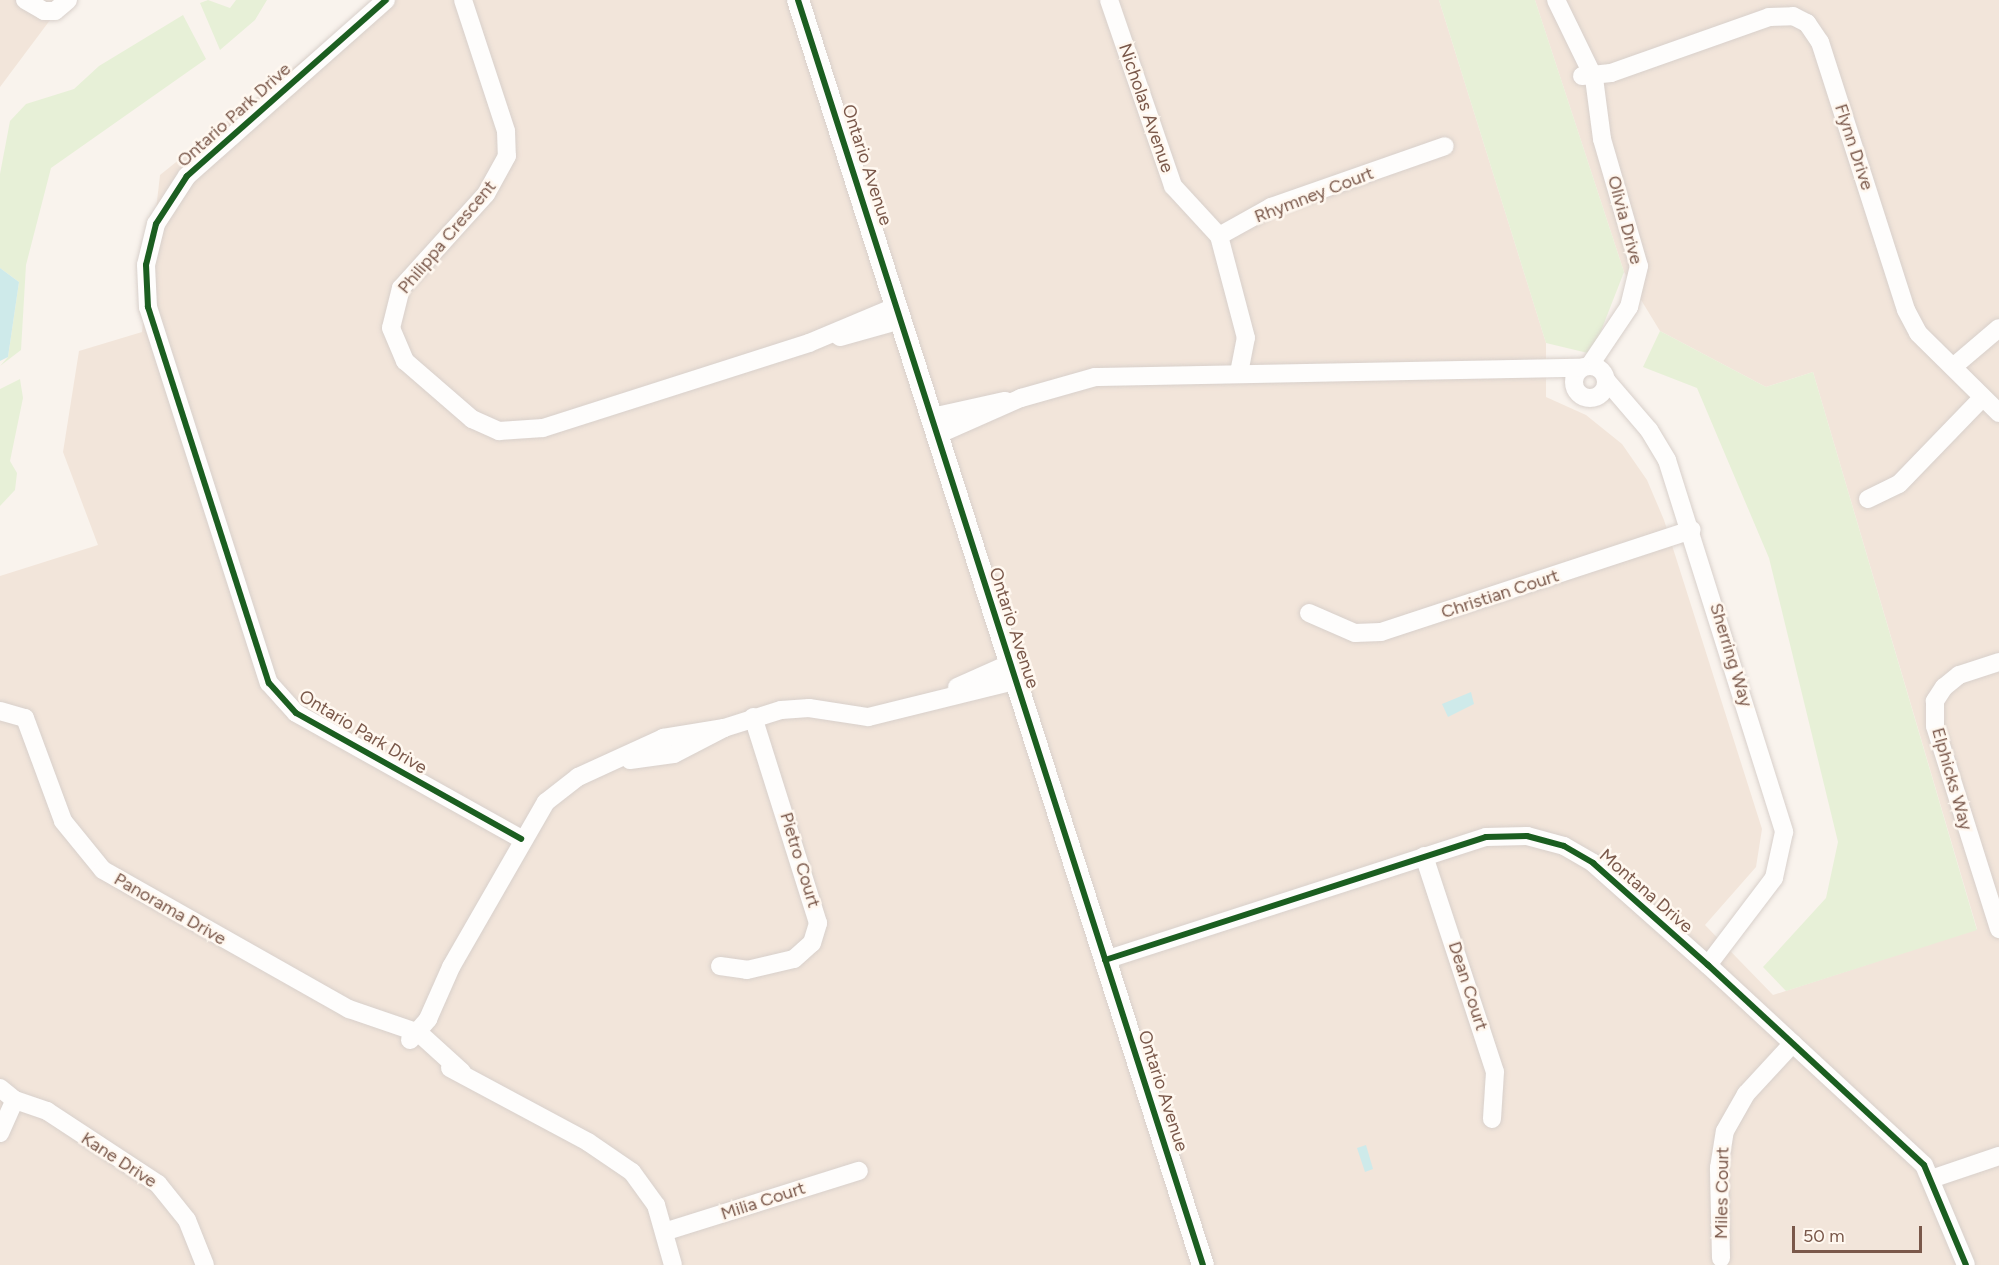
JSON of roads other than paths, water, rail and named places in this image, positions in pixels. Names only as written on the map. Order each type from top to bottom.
[{"type":"street","points":[[25,0],[44,11],[55,11],[68,0]]},
{"type":"street","name":"Ontario Park Drive","points":[[386,0],[187,176],[156,224],[147,264],[148,307],[269,683],[296,713],[521,839]]},
{"type":"street","name":"Philippa Crescent","points":[[463,0],[506,131],[507,156],[486,194],[410,275],[394,301],[394,341],[414,369],[472,419],[500,431],[527,432],[899,313]]},
{"type":"street","name":"Ontario Avenue","points":[[798,0],[1203,1265]]},
{"type":"street","name":"Nicholas Avenue","points":[[1109,0],[1173,186],[1220,236]]},
{"type":"street","name":"Olivia Drive","points":[[1556,0],[1565,27],[1569,54],[1589,74],[1587,116],[1602,139],[1639,266],[1635,294],[1592,378]]},
{"type":"street","name":"Flynn Drive","points":[[1589,74],[1769,17],[1793,16],[1807,23],[1820,42],[1906,310],[1918,333],[1999,413]]},
{"type":"street","name":"Rhymney Court","points":[[1220,236],[1271,207],[1445,146]]},
{"type":"street","points":[[1220,236],[1240,306],[1239,364]]},
{"type":"street","points":[[1953,367],[1999,328]]},
{"type":"street","name":"Sherring Way","points":[[934,426],[1095,377],[1183,374],[1212,379],[1239,364],[1272,378],[1294,373],[1549,370],[1592,378],[1628,406],[1660,445],[1692,530],[1784,832],[1781,863],[1749,909],[1703,961]]},
{"type":"street","points":[[1868,499],[1899,484],[1982,398]]},
{"type":"street","name":"Christian Court","points":[[1309,613],[1355,633],[1381,632],[1692,530]]},
{"type":"street","name":"Elphicks Way","points":[[1999,662],[1959,675],[1944,687],[1935,701],[1935,726],[1999,929]]},
{"type":"street","points":[[413,1034],[521,839],[563,787],[672,735],[724,728],[753,717],[802,708],[868,717],[908,707],[1012,673]]},
{"type":"street","name":"Panorama Drive","points":[[0,711],[25,718],[63,821],[103,870],[350,1009],[376,1030],[413,1034],[431,1059],[462,1072],[632,1172],[684,1265]]},
{"type":"street","name":"Pietro Court","points":[[720,966],[747,970],[794,959],[812,943],[818,923],[753,717]]},
{"type":"street","name":"Montana Drive","points":[[1105,960],[1486,837],[1527,837],[1564,846],[1593,863],[1703,961],[1793,1043],[1934,1178],[1966,1265]]},
{"type":"street","name":"Dean Court","points":[[1424,856],[1495,1072],[1492,1119]]},
{"type":"street","name":"Miles Court","points":[[1721,1258],[1719,1168],[1725,1131],[1746,1094],[1793,1043]]},
{"type":"street","name":"Kane Drive","points":[[0,1088],[7,1107],[39,1107],[158,1184],[187,1220],[206,1265]]},
{"type":"street","points":[[0,1133],[7,1107]]},
{"type":"street","points":[[1934,1178],[1999,1156]]},
{"type":"street","name":"Milia Court","points":[[669,1237],[859,1171]]},
{"type":"street","name":"Panorama Drive","points":[[669,1237],[673,1265]]},
{"type":"water","points":[[0,268],[19,282],[8,357],[0,361]]},
{"type":"water","points":[[1471,692],[1474,704],[1448,717],[1442,704]]},
{"type":"water","points":[[1366,1145],[1373,1169],[1365,1172],[1357,1148]]}]
